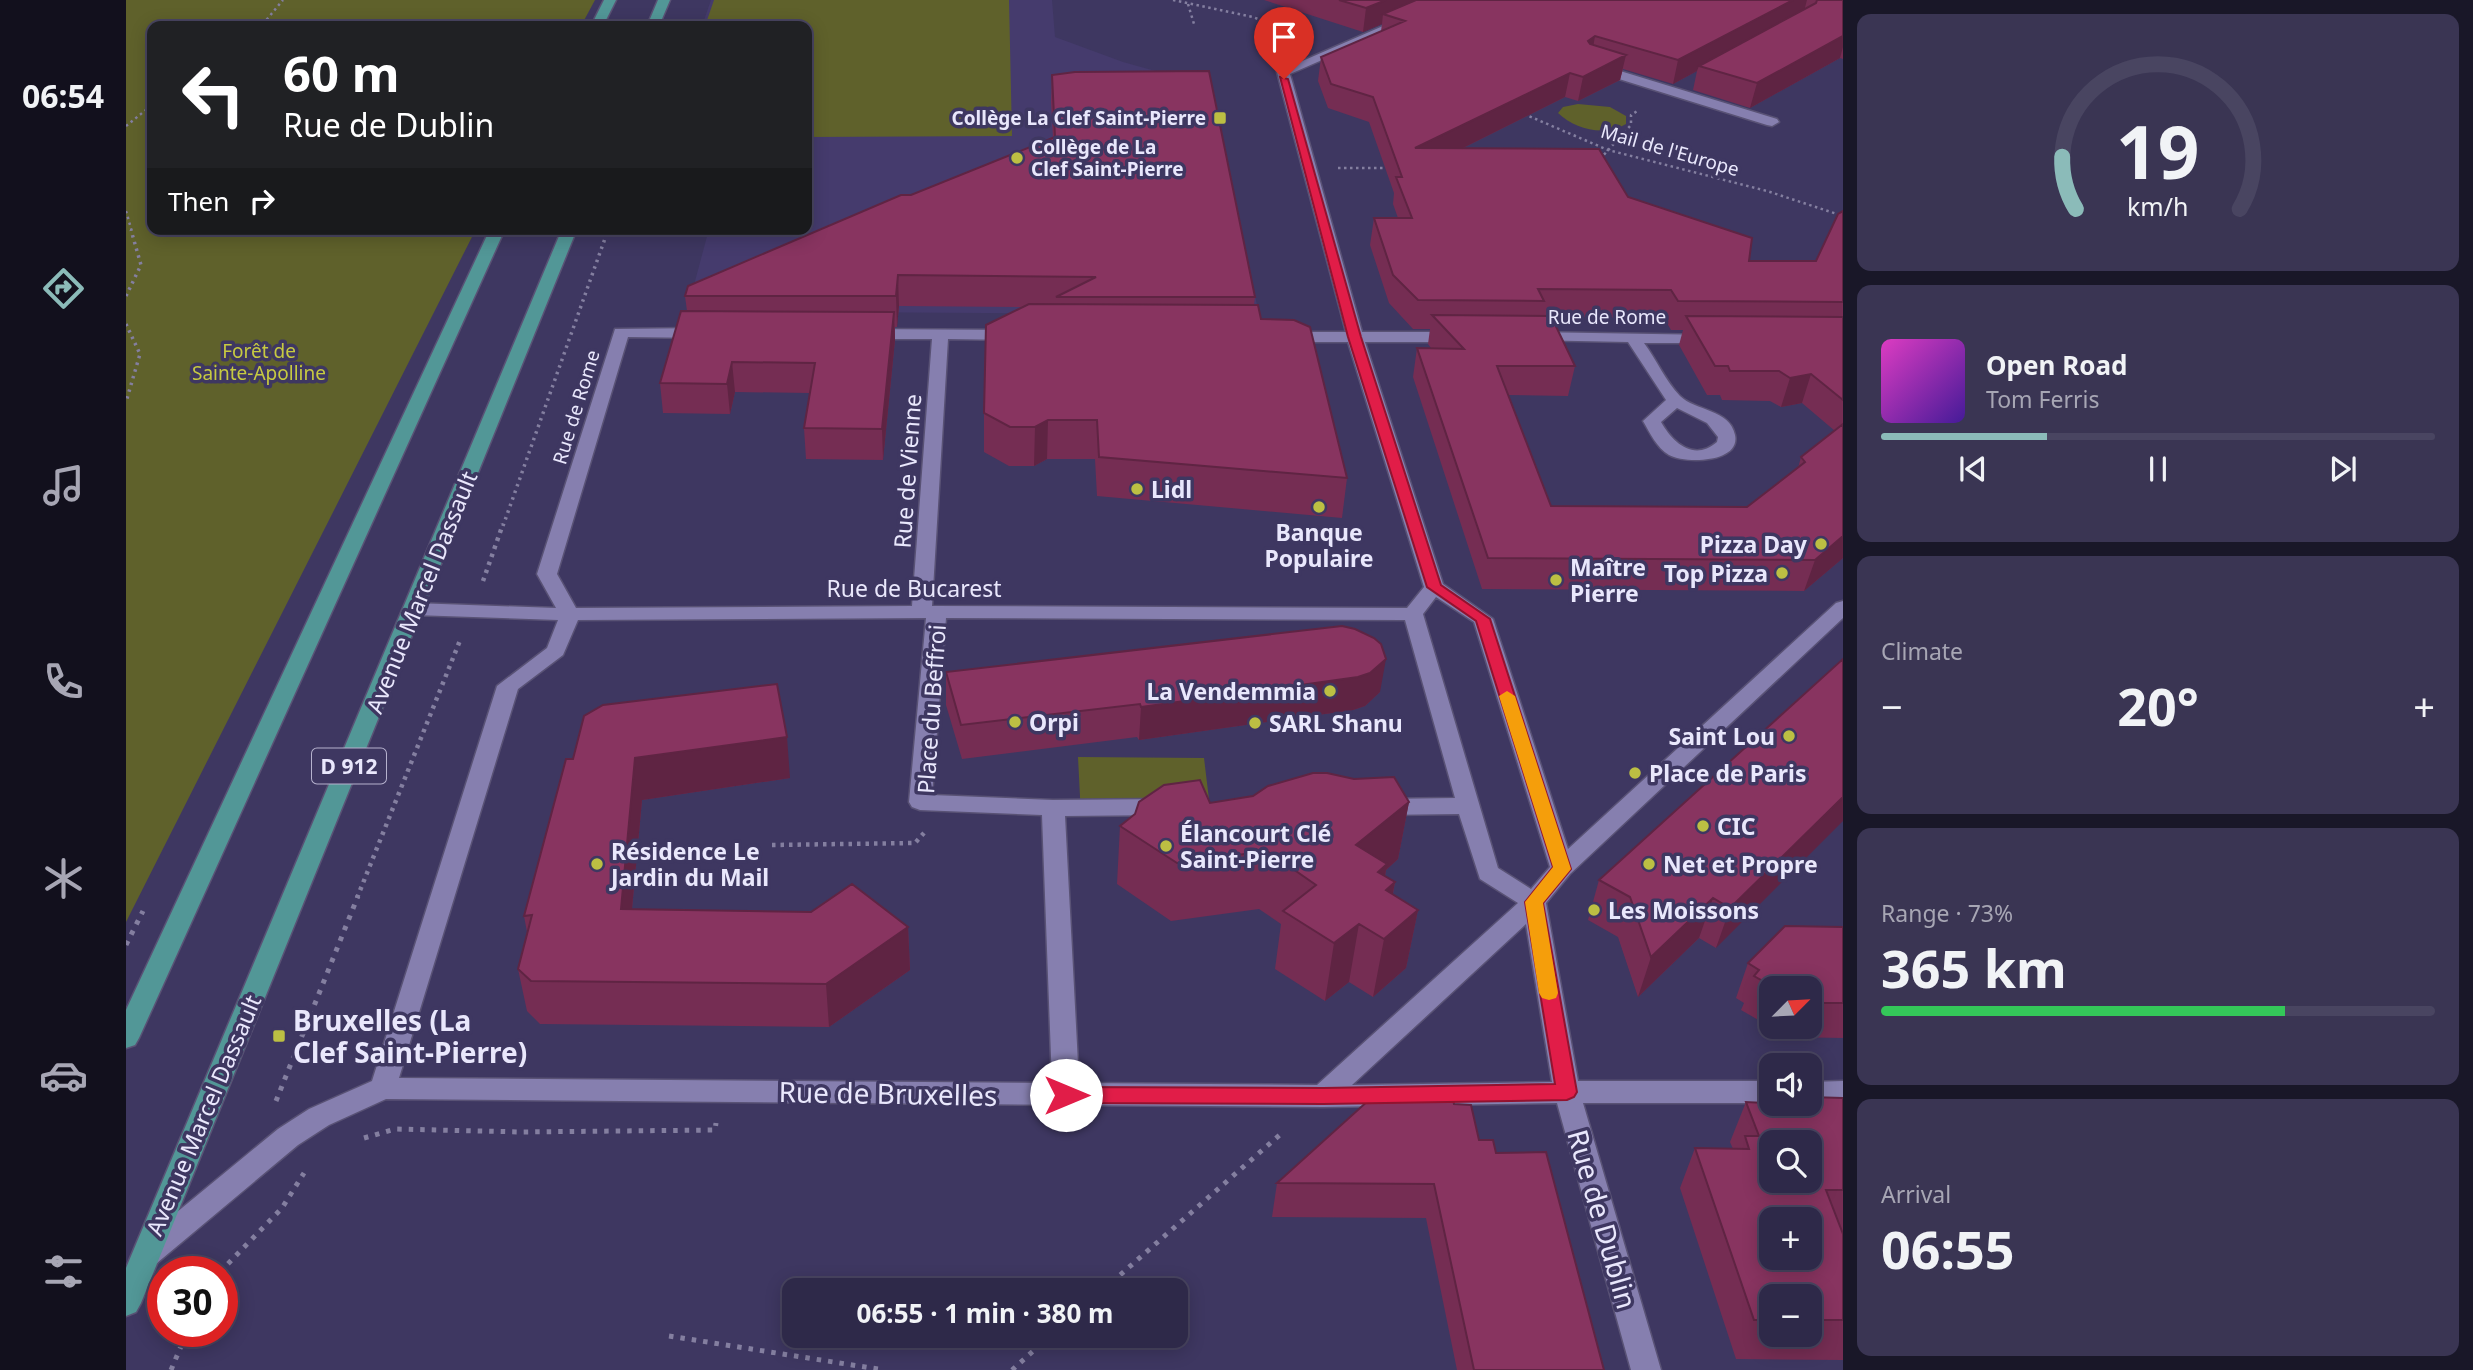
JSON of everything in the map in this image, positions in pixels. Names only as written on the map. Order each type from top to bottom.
[{"type":"main road","points":[[600,21],[610,0]]},
{"type":"main road","points":[[655,21],[664,0]]},
{"type":"main road","points":[[126,1038],[495,235]]},
{"type":"main road","name":"Avenue Marcel Dassault","points":[[126,1303],[568,235]]},
{"type":"street","points":[[1453,0],[1283,72],[1354,337],[1434,587],[1482,619],[1562,869]]},
{"type":"street","points":[[1592,66],[1680,89],[1772,122]]},
{"type":"street","name":"Rue de Rome","points":[[570,614],[547,574],[621,332],[718,333]]},
{"type":"street","points":[[857,334],[1035,335]]},
{"type":"street","name":"Rue de Vienne","points":[[929,612],[940,334]]},
{"type":"street","points":[[1265,337],[1479,337]]},
{"type":"street","name":"Rue de Rome","points":[[1521,338],[1725,338]]},
{"type":"street","points":[[1633,338],[1675,401]]},
{"type":"street","points":[[1434,587],[1413,614],[1488,873],[1534,902]]},
{"type":"street","name":"Rue de Bucarest","points":[[415,609],[570,614],[1413,614]]},
{"type":"street","name":"Place du Beffroi","points":[[929,612],[920,802],[1054,808],[1192,807]]},
{"type":"street","points":[[383,1088],[508,685],[556,651],[570,614]]},
{"type":"street","points":[[1323,1096],[1534,902],[1562,869],[1839,614]]},
{"type":"street","points":[[1359,807],[1469,806]]},
{"type":"street","points":[[1054,808],[1066,1095]]},
{"type":"street","name":"Rue de Dublin","points":[[1534,902],[1567,1092],[1646,1370]]},
{"type":"street","name":"Rue de Bruxelles","points":[[143,1258],[288,1137],[319,1118],[383,1088],[1323,1096],[1759,1092]]},
{"type":"street","points":[[1822,1092],[1843,1092]]},
{"type":"path","points":[[265,21],[283,0]]},
{"type":"path","points":[[1173,0],[1253,17],[1336,49]]},
{"type":"path","points":[[1187,3],[1194,24]]},
{"type":"path","points":[[1593,167],[1631,125],[1631,114],[1680,89]]},
{"type":"path","points":[[126,126],[147,110]]},
{"type":"path","name":"Mail de l'Europe","points":[[1514,111],[1608,149],[1767,191],[1843,216]]},
{"type":"path","points":[[1308,169],[1389,168]]},
{"type":"path","points":[[126,211],[142,265],[126,296]]},
{"type":"path","points":[[126,324],[140,354],[126,401]]},
{"type":"path","points":[[772,845],[915,843],[950,804]]},
{"type":"path","points":[[275,1104],[304,1033]]},
{"type":"path","points":[[361,1138],[395,1129],[520,1132],[715,1130],[716,1091]]},
{"type":"path","points":[[1117,1278],[1323,1096]]},
{"type":"path","points":[[236,1256],[282,1208],[307,1165]]},
{"type":"path","points":[[669,1336],[884,1370]]},
{"type":"path","points":[[171,1370],[181,1347]]},
{"type":"path","points":[[1012,1370],[1037,1348]]},
{"type":"shaded area","name":"Collège de La Clef Saint-Pierre","points":[[711,0],[1052,0],[1055,37],[1123,62],[1213,87],[1259,315],[687,311],[707,235],[812,235],[812,21],[704,21]]},
{"type":"green space","name":"Forêt de Sainte-Apolline","points":[[126,0],[595,0],[584,21],[147,21],[147,235],[473,235],[126,922]]},
{"type":"green space","points":[[714,0],[1009,0],[1012,136],[812,137],[812,21],[707,21]]},
{"type":"green space","points":[[1578,104],[1610,107],[1626,116],[1626,124],[1608,130],[1590,129],[1565,119],[1558,113],[1563,107]]},
{"type":"green space","points":[[1078,757],[1204,758],[1211,816],[1081,816]]},
{"type":"building","points":[[1339,0],[1386,0],[1366,8]]},
{"type":"building","points":[[1416,0],[1793,0],[1678,60],[1595,36],[1588,41],[1590,44],[1626,55],[1583,77],[1570,73],[1415,148],[1599,149],[1628,197],[1752,238],[1749,261],[1816,261],[1838,214],[1843,211],[1843,302],[1678,301],[1671,290],[1538,289],[1544,301],[1418,300],[1393,275],[1374,218],[1412,218],[1396,177],[1402,177],[1373,97],[1331,84],[1321,57],[1405,21],[1383,14]]},
{"type":"building","points":[[1817,0],[1843,0],[1843,36],[1757,83],[1699,66],[1816,3]]},
{"type":"building","points":[[1209,71],[1255,297],[1056,297],[1096,277],[898,275],[896,296],[685,296],[688,286],[901,195],[911,195],[1055,137],[1052,75],[1075,72]]},
{"type":"building","points":[[1029,304],[1258,305],[1261,319],[1294,320],[1310,327],[1347,478],[1099,457],[1097,420],[1048,420],[1035,427],[1010,427],[984,413],[986,325]]},
{"type":"building","points":[[681,311],[894,312],[882,429],[804,428],[815,363],[732,362],[727,384],[660,383]]},
{"type":"building","points":[[1432,315],[1551,316],[1575,366],[1497,366],[1551,506],[1747,507],[1805,462],[1801,457],[1843,424],[1843,536],[1815,560],[1488,558],[1417,348],[1464,349]]},
{"type":"building","points":[[1686,316],[1843,317],[1843,400],[1811,374],[1790,378],[1779,371],[1730,371],[1728,366],[1715,366]]},
{"type":"building","points":[[1342,626],[1374,638],[1381,644],[1386,659],[1370,673],[1358,677],[1141,707],[1140,704],[961,725],[946,672]]},
{"type":"building","points":[[1843,659],[1843,797],[1730,908],[1713,898],[1651,957],[1630,897],[1599,880]]},
{"type":"building","points":[[777,684],[787,737],[635,758],[621,909],[811,912],[852,884],[908,927],[826,984],[531,981],[518,969],[532,915],[524,916],[566,759],[573,759],[584,716],[603,705]]},
{"type":"building","points":[[1313,773],[1354,779],[1394,777],[1409,802],[1356,845],[1387,864],[1378,872],[1395,882],[1386,890],[1418,910],[1384,939],[1359,924],[1334,943],[1283,911],[1316,885],[1267,851],[1177,863],[1120,826],[1135,814],[1139,802],[1164,785],[1200,780],[1210,803],[1253,796],[1268,786]]},
{"type":"building","points":[[1785,926],[1843,927],[1843,1003],[1822,1003],[1822,976],[1759,976],[1759,979],[1754,976],[1759,970],[1748,963]]},
{"type":"building","points":[[1822,1097],[1843,1098],[1843,1190],[1826,1190],[1843,1234],[1843,1320],[1822,1320],[1822,1284],[1759,1284],[1759,1320],[1754,1320],[1695,1148],[1749,1149],[1745,1136],[1759,1136],[1746,1102],[1759,1103],[1759,1116],[1822,1116]]},
{"type":"building","points":[[1370,1099],[1453,1099],[1454,1104],[1471,1105],[1479,1140],[1493,1140],[1496,1153],[1546,1152],[1604,1370],[1474,1370],[1434,1184],[1277,1183]]},
{"type":"slow traffic","points":[[1507,696],[1562,869],[1534,902],[1549,993]]},
{"type":"place","name":"Collège La Clef Saint-Pierre","points":[[1220,118]]},
{"type":"place","name":"Collège de La Clef Saint-Pierre","points":[[1017,158]]},
{"type":"place","name":"Lidl","points":[[1137,489]]},
{"type":"place","name":"Banque Populaire","points":[[1319,507]]},
{"type":"place","name":"Pizza Day","points":[[1821,544]]},
{"type":"place","name":"Top Pizza","points":[[1782,573]]},
{"type":"place","name":"Maître Pierre","points":[[1556,580]]},
{"type":"place","name":"La Vendemmia","points":[[1330,691]]},
{"type":"place","name":"Orpi","points":[[1015,722]]},
{"type":"place","name":"SARL Shanu","points":[[1255,723]]},
{"type":"place","name":"Saint Lou","points":[[1789,736]]},
{"type":"place","name":"Place de Paris","points":[[1635,773]]},
{"type":"place","name":"CIC","points":[[1703,826]]},
{"type":"place","name":"Élancourt Clé Saint-Pierre","points":[[1166,846]]},
{"type":"place","name":"Résidence Le Jardin du Mail","points":[[597,864]]},
{"type":"place","name":"Net et Propre","points":[[1649,864]]},
{"type":"place","name":"Les Moissons","points":[[1594,910]]},
{"type":"place","name":"Bruxelles (La Clef Saint-Pierre)","points":[[279,1036]]},
{"type":"route","points":[[1066,1095],[1323,1096],[1567,1092],[1534,902],[1562,869],[1482,619],[1434,587],[1354,337],[1284,79]]}]
